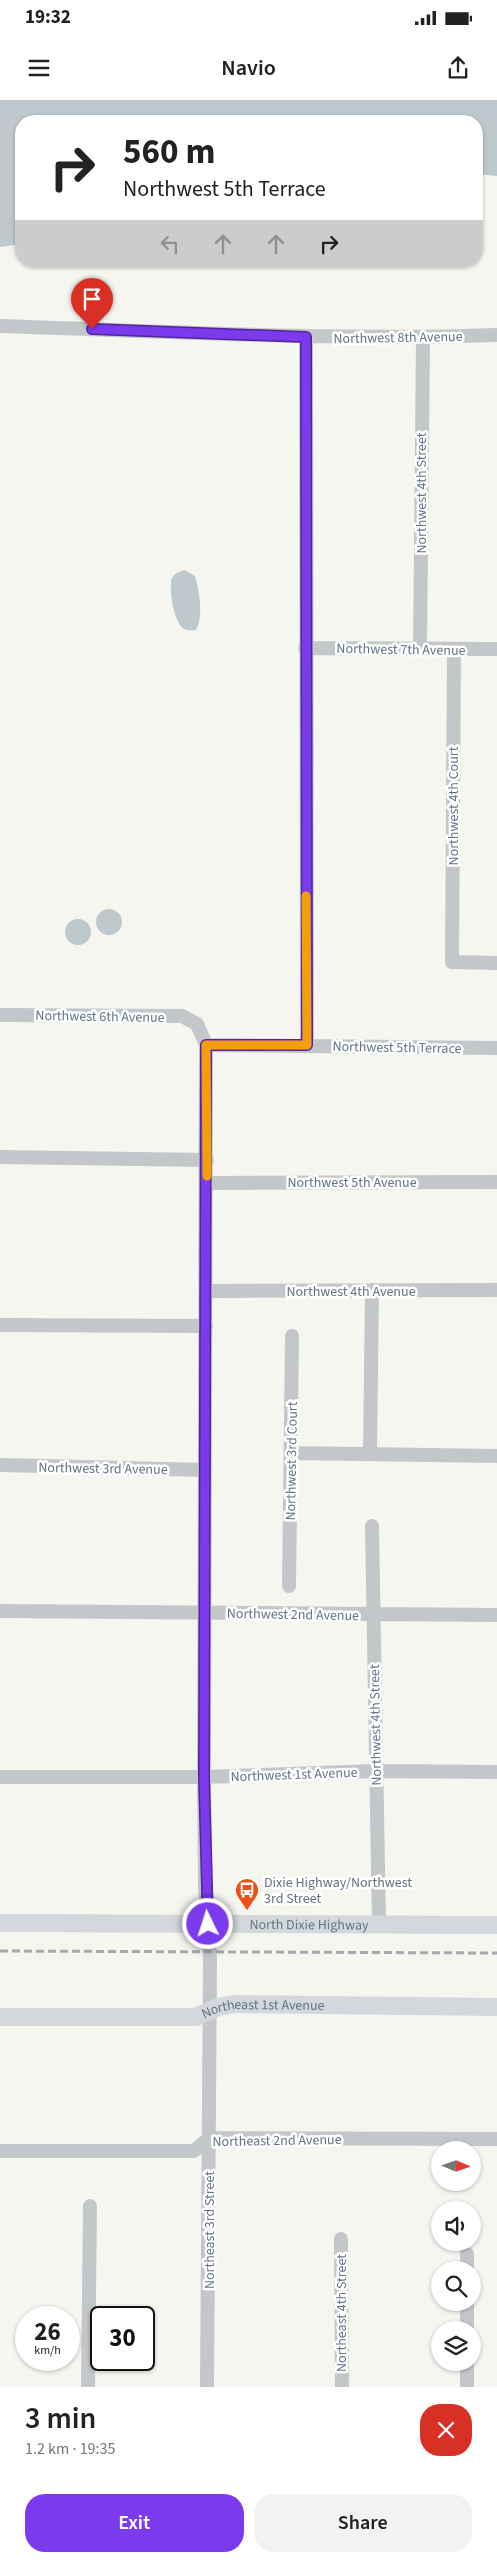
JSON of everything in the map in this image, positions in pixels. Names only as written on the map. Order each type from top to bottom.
[{"type":"main road","name":"North Dixie Highway","points":[[0,1923],[497,1925]]},
{"type":"main road","name":"Northeast 1st Avenue","points":[[0,2017],[196,2017],[209,2011],[235,2004],[497,2007]]},
{"type":"street","name":"Northwest 8th Avenue","points":[[0,326],[306,337],[423,338],[497,335]]},
{"type":"street","points":[[306,337],[307,1045]]},
{"type":"street","name":"Northwest 4th Street","points":[[420,649],[423,338]]},
{"type":"street","name":"Northwest 7th Avenue","points":[[305,648],[497,649]]},
{"type":"street","name":"Northwest 4th Court","points":[[454,650],[452,962],[497,963]]},
{"type":"street","name":"Northwest 6th Avenue","points":[[0,1015],[182,1016],[197,1024],[206,1045]]},
{"type":"street","name":"Northwest 5th Terrace","points":[[206,1045],[497,1048]]},
{"type":"street","name":"Northeast 3rd Street","points":[[206,1045],[206,1613],[204,1777],[210,1959],[207,2387]]},
{"type":"street","points":[[0,1157],[207,1160]]},
{"type":"street","name":"Northwest 5th Avenue","points":[[207,1182],[497,1182]]},
{"type":"street","points":[[370,1453],[372,1290]]},
{"type":"street","name":"Northwest 4th Avenue","points":[[206,1291],[497,1290]]},
{"type":"street","points":[[0,1325],[206,1326]]},
{"type":"street","name":"Northwest 3rd Court","points":[[289,1586],[292,1336]]},
{"type":"street","points":[[292,1453],[497,1456]]},
{"type":"street","name":"Northwest 3rd Avenue","points":[[0,1465],[205,1470]]},
{"type":"street","name":"Northwest 4th Street","points":[[372,1526],[379,1924]]},
{"type":"street","name":"Northwest 2nd Avenue","points":[[0,1611],[497,1615]]},
{"type":"street","name":"Northwest 1st Avenue","points":[[0,1777],[204,1777],[376,1771],[497,1772]]},
{"type":"street","name":"Northeast 2nd Avenue","points":[[0,2150],[194,2151],[209,2138],[497,2139]]},
{"type":"street","points":[[88,2387],[90,2206]]},
{"type":"street","name":"Northeast 4th Street","points":[[341,2239],[342,2387]]},
{"type":"street","points":[[467,2254],[467,2261]]},
{"type":"street","points":[[467,2371],[467,2387]]},
{"type":"shaded area","points":[[0,100],[497,100],[497,176],[483,175],[483,115],[15,115],[15,245],[0,247]]},
{"type":"shaded area","points":[[185,570],[195,576],[198,588],[200,618],[196,630],[185,630],[180,625],[173,605],[172,578],[178,572]]},
{"type":"shaded area","points":[[109,909],[118,913],[122,922],[118,931],[109,935],[100,931],[96,922],[100,913]]},
{"type":"shaded area","points":[[78,919],[87,923],[91,932],[87,941],[78,945],[69,941],[65,932],[69,923]]},
{"type":"railway","points":[[0,1951],[497,1953]]},
{"type":"slow traffic","points":[[207,1176],[206,1045],[307,1045],[306,896]]},
{"type":"place","name":"Dixie Highway/Northwest 3rd Street","points":[[247,1911]]},
{"type":"route","points":[[92,329],[306,337],[307,1045],[206,1045],[206,1613],[204,1777],[205,1885],[208,1924]]}]
